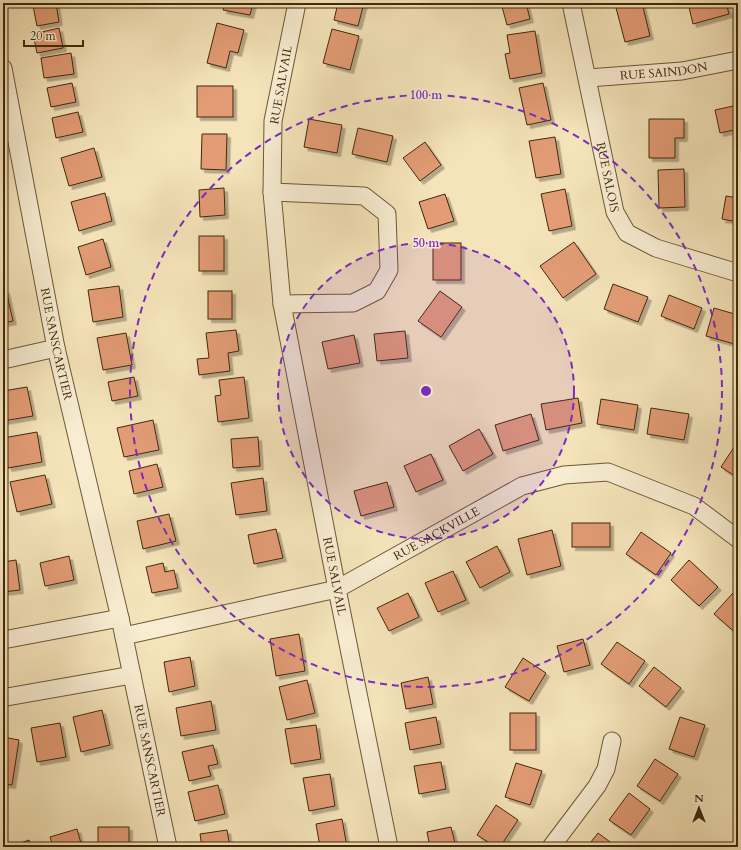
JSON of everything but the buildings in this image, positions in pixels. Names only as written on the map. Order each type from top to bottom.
[{"type":"street","name":"RUE SALVAIL","points":[[297,3],[273,121],[272,192],[282,304],[337,589],[390,847]]},
{"type":"street","name":"RUE SALOIS","points":[[571,3],[615,212],[627,233],[656,248],[738,273]]},
{"type":"street","name":"RUE SAINDON","points":[[588,78],[682,71],[738,60]]},
{"type":"street","name":"RUE SANSCARTIER","points":[[3,68],[56,348],[120,618],[168,847]]},
{"type":"street","points":[[272,192],[364,196],[387,214],[389,270],[377,291],[353,303],[282,304]]},
{"type":"street","points":[[3,360],[56,348]]},
{"type":"street","name":"RUE SACKVILLE","points":[[124,636],[337,589],[522,486],[564,475],[608,472],[694,506],[738,539]]},
{"type":"street","points":[[3,640],[120,618]]},
{"type":"street","points":[[3,695],[6,697],[132,675]]},
{"type":"street","points":[[551,847],[597,786],[606,769],[612,741]]}]
